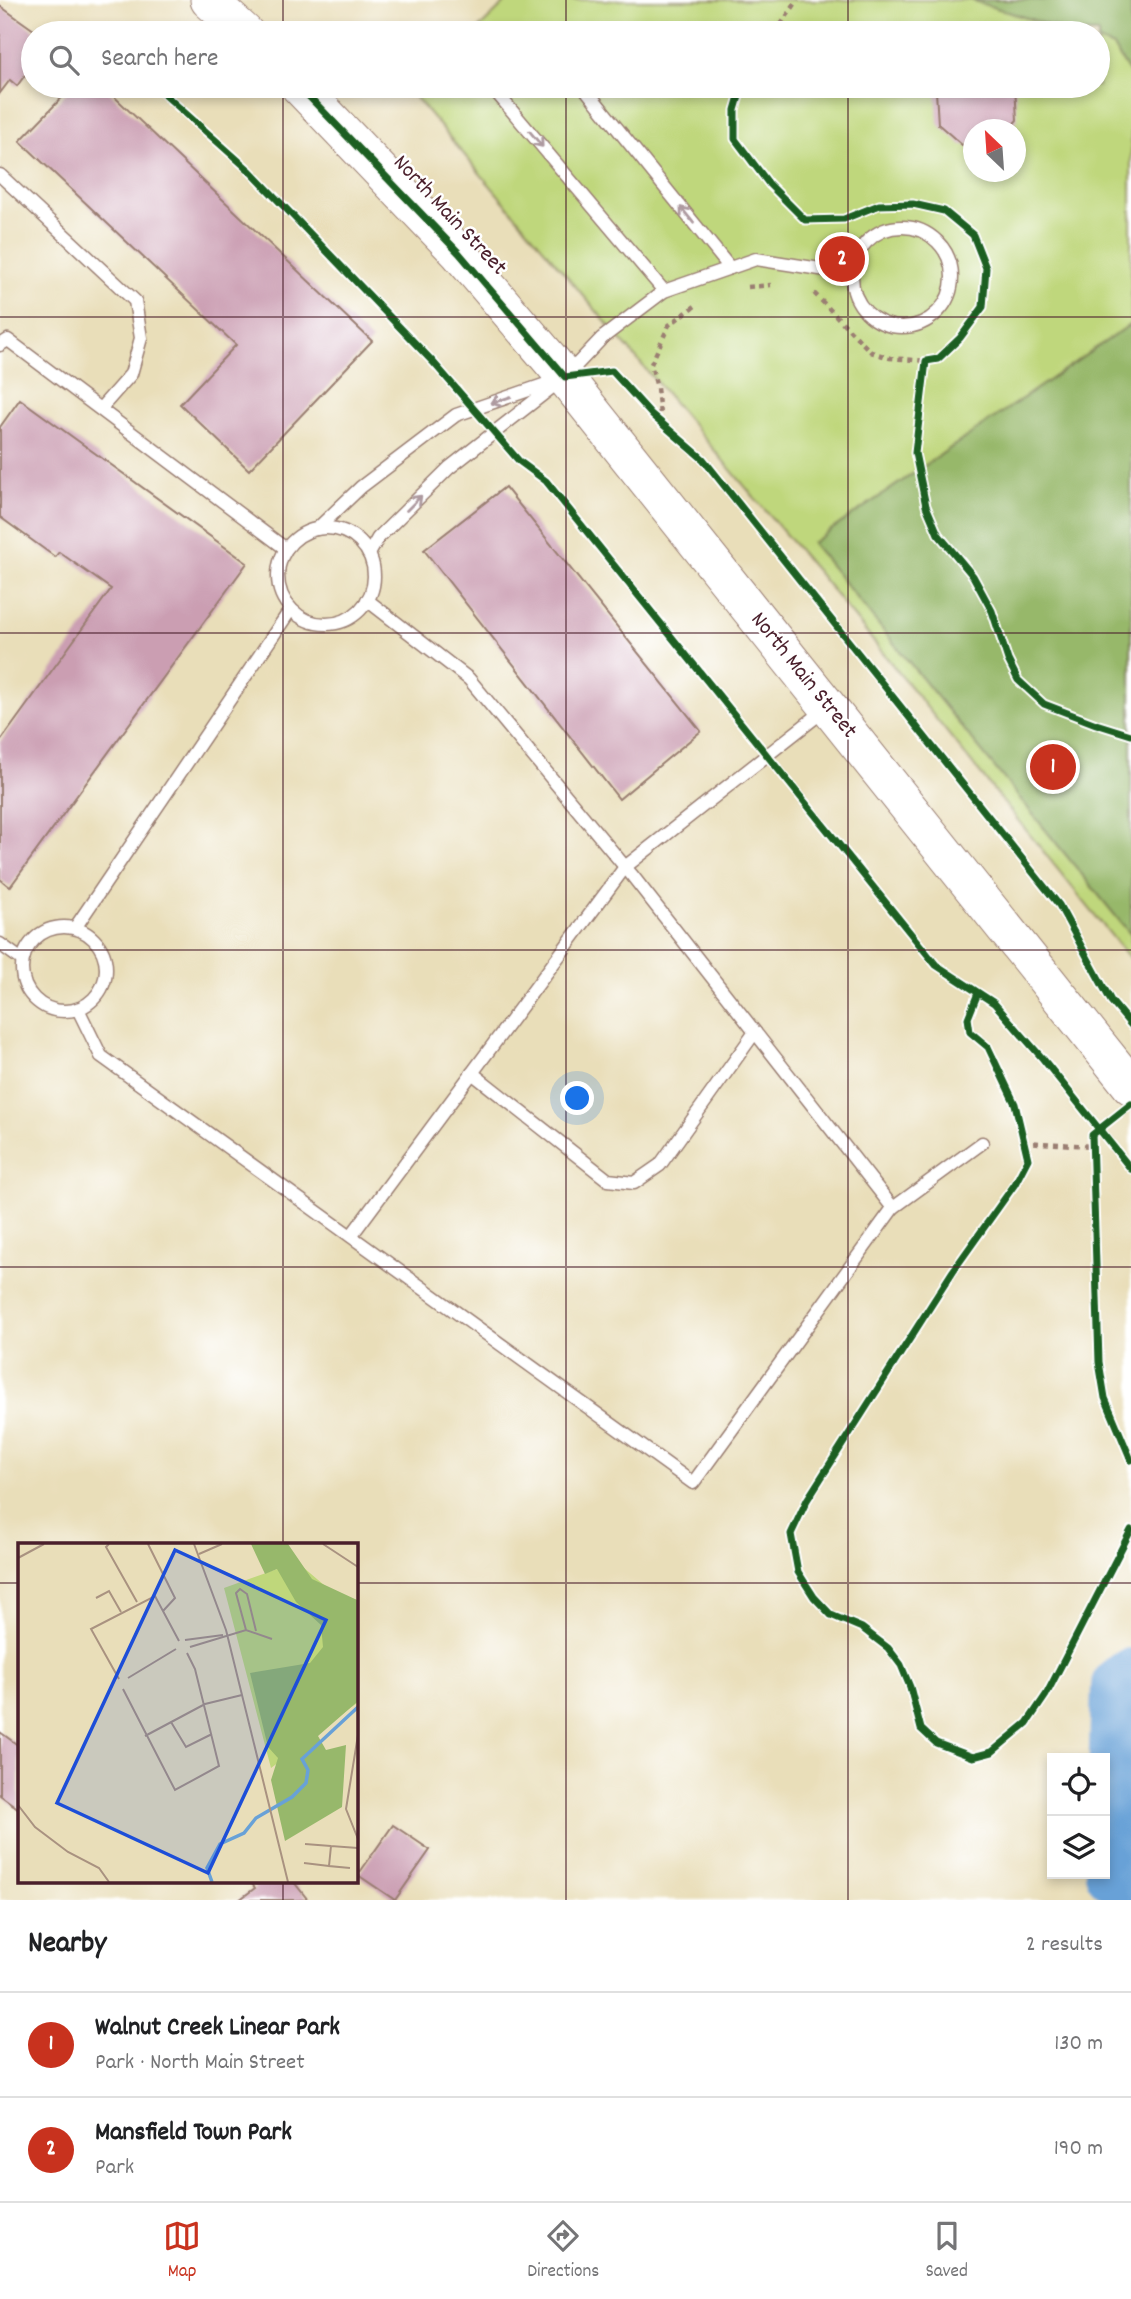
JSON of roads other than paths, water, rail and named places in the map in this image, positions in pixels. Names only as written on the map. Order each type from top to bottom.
[{"type":"main road","points":[[209,0],[232,21]]},
{"type":"main road","name":"North Main Street","points":[[310,98],[459,253],[565,377],[1131,1086]]},
{"type":"lane","points":[[501,98],[664,290]]},
{"type":"lane","points":[[593,98],[730,268]]},
{"type":"lane","points":[[0,175],[135,301],[141,338],[131,374],[101,408]]},
{"type":"lane","points":[[907,227],[923,232],[937,241],[947,254],[952,268],[952,284],[948,299],[939,312],[912,327],[897,327],[882,324],[869,315],[859,303],[853,289],[852,274],[856,258],[864,245],[876,235],[907,227]]},
{"type":"lane","points":[[369,554],[379,538],[449,468],[565,377],[602,338],[664,290],[756,259],[852,274]]},
{"type":"lane","points":[[0,345],[8,340],[286,549]]},
{"type":"lane","points":[[317,529],[335,529],[348,533],[360,542],[369,554],[374,570],[373,586],[367,600],[357,612],[343,621],[328,624],[311,622],[291,609],[280,591],[280,562],[286,549],[296,539],[317,529],[361,487],[456,415],[565,377]]},
{"type":"lane","points":[[367,600],[468,679],[625,867],[893,1208]]},
{"type":"lane","points":[[75,928],[291,609]]},
{"type":"lane","points":[[351,1236],[625,867],[828,707]]},
{"type":"lane","points":[[75,928],[98,944],[104,956],[106,970],[99,994],[78,1009],[66,1012],[41,1006],[32,998],[21,973],[27,947],[47,930],[75,928]]},
{"type":"lane","points":[[0,944],[22,960]]},
{"type":"lane","points":[[78,1009],[101,1056],[693,1483],[893,1208],[982,1143]]},
{"type":"lane","points":[[471,1073],[608,1180],[634,1183],[660,1165],[755,1032]]},
{"type":"waterway","points":[[1131,1676],[1119,1686],[1113,1872],[1131,1887]]},
{"type":"place","name":"Mansfield Town Park","points":[[842,259]]},
{"type":"place","name":"Walnut Creek Linear Park","points":[[1053,767]]}]
